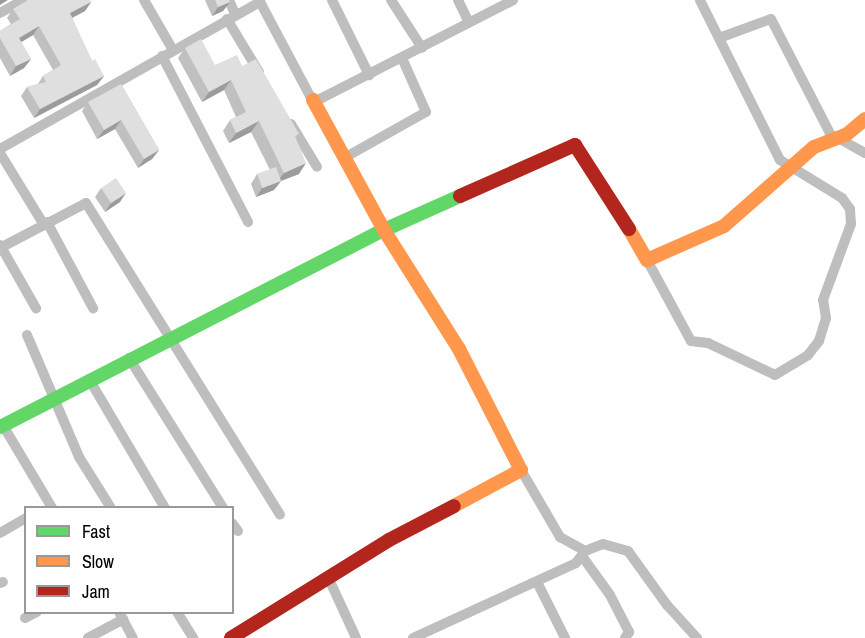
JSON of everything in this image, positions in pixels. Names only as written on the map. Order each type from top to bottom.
[{"type":"street","points":[[0,13],[23,0]]},
{"type":"street","points":[[144,0],[173,50]]},
{"type":"street","points":[[229,0],[231,16],[269,88]]},
{"type":"street","points":[[332,0],[369,75]]},
{"type":"street","points":[[391,0],[422,48]]},
{"type":"street","points":[[458,0],[470,23]]},
{"type":"street","points":[[313,100],[369,75],[513,0]]},
{"type":"street","points":[[48,506],[2,427],[55,396],[384,230],[578,145],[647,260],[691,341],[708,343],[775,375],[808,355],[821,335],[826,318],[823,300],[852,218],[842,198],[789,168],[778,157],[700,0]]},
{"type":"street","points":[[93,308],[46,224],[0,151],[260,1],[384,230],[459,349],[521,470],[560,537],[584,553],[614,602],[629,632],[625,638]]},
{"type":"street","points":[[719,38],[771,19],[835,139],[865,153]]},
{"type":"street","points":[[162,56],[248,222]]},
{"type":"street","points":[[344,158],[426,112],[402,58]]},
{"type":"street","points":[[287,117],[317,167]]},
{"type":"street","points":[[647,260],[724,226],[814,147],[835,139],[865,118]]},
{"type":"street","points":[[36,308],[0,247],[86,204],[280,515]]},
{"type":"street","points":[[27,335],[84,466],[110,506]]},
{"type":"street","points":[[129,358],[222,506]]},
{"type":"street","points":[[89,379],[164,506]]},
{"type":"street","points":[[231,638],[388,540],[521,470]]},
{"type":"street","points":[[0,533],[24,519]]},
{"type":"street","points":[[413,638],[537,582],[603,544],[628,551],[667,605],[697,638]]},
{"type":"street","points":[[328,577],[356,638]]},
{"type":"street","points":[[537,582],[565,638]]},
{"type":"street","points":[[25,618],[33,614]]},
{"type":"street","points":[[178,614],[193,638]]},
{"type":"street","points":[[88,638],[121,616],[133,638]]},
{"type":"street","points":[[443,626],[448,638]]},
{"type":"building","points":[[28,0],[90,0],[91,2],[70,13],[92,61],[95,59],[104,76],[40,109],[27,87],[46,82],[43,76],[61,65],[39,26],[19,38],[31,59],[16,66],[0,38],[0,31],[20,19],[13,9]]},
{"type":"building","points":[[215,0],[229,0],[230,2],[218,7]]},
{"type":"building","points":[[201,39],[215,65],[237,55],[242,66],[256,59],[299,134],[295,136],[306,163],[284,173],[259,121],[236,133],[230,120],[246,112],[231,80],[209,92],[185,48]]},
{"type":"building","points":[[121,84],[159,150],[144,159],[121,120],[104,130],[88,102]]},
{"type":"building","points":[[276,167],[281,181],[262,188],[257,174]]},
{"type":"building","points":[[116,178],[126,193],[111,203],[101,188]]},
{"type":"traffic: fast","points":[[0,427],[384,230],[460,196]]},
{"type":"traffic: slow","points":[[313,100],[384,230],[459,349],[521,470],[454,506]]},
{"type":"traffic: slow","points":[[629,229],[647,260],[724,226],[814,147],[846,135],[865,119]]},
{"type":"traffic: jam","points":[[460,196],[575,145],[629,229]]},
{"type":"traffic: jam","points":[[231,638],[389,540],[454,506]]}]
